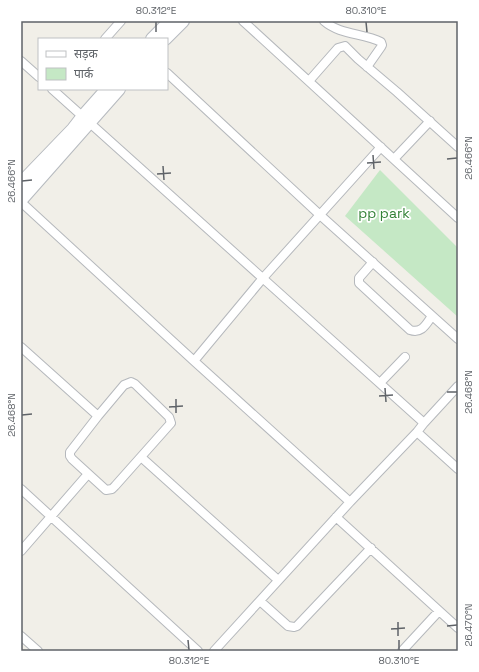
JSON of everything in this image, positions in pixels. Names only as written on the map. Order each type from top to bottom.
[{"type":"street","points":[[106,38],[121,21]]},
{"type":"street","points":[[153,38],[170,21]]},
{"type":"street","points":[[166,38],[183,21]]},
{"type":"street","points":[[243,21],[458,218]]},
{"type":"street","points":[[324,21],[339,30],[365,36],[381,42],[381,47],[367,67]]},
{"type":"street","points":[[309,81],[338,48],[345,46],[458,147]]},
{"type":"street","points":[[21,61],[38,76]]},
{"type":"street","points":[[168,74],[458,339]]},
{"type":"street","points":[[56,90],[86,119],[424,423]]},
{"type":"street","points":[[106,90],[86,119],[21,201],[194,361],[350,502]]},
{"type":"street","points":[[21,183],[73,129],[118,90]]},
{"type":"street","points":[[394,159],[430,121]]},
{"type":"street","points":[[194,361],[263,278],[381,147]]},
{"type":"street","points":[[373,262],[359,278],[359,283],[410,330],[416,332],[420,331],[432,316]]},
{"type":"street","points":[[21,347],[98,416]]},
{"type":"street","points":[[380,383],[404,356]]},
{"type":"street","points":[[129,382],[135,384],[169,417],[171,421],[170,424],[115,486],[109,490],[104,489],[70,456],[70,452],[98,416],[124,385],[129,382]]},
{"type":"street","points":[[214,651],[458,386]]},
{"type":"street","points":[[417,432],[458,467]]},
{"type":"street","points":[[141,457],[278,580]]},
{"type":"street","points":[[21,551],[88,474]]},
{"type":"street","points":[[21,489],[198,651]]},
{"type":"street","points":[[336,517],[458,628]]},
{"type":"street","points":[[260,601],[288,626],[297,626],[371,548]]},
{"type":"street","points":[[402,651],[439,611]]},
{"type":"street","points":[[21,636],[38,651]]},
{"type":"green space","name":"pp park","points":[[380,170],[458,248],[458,317],[345,216]]}]
